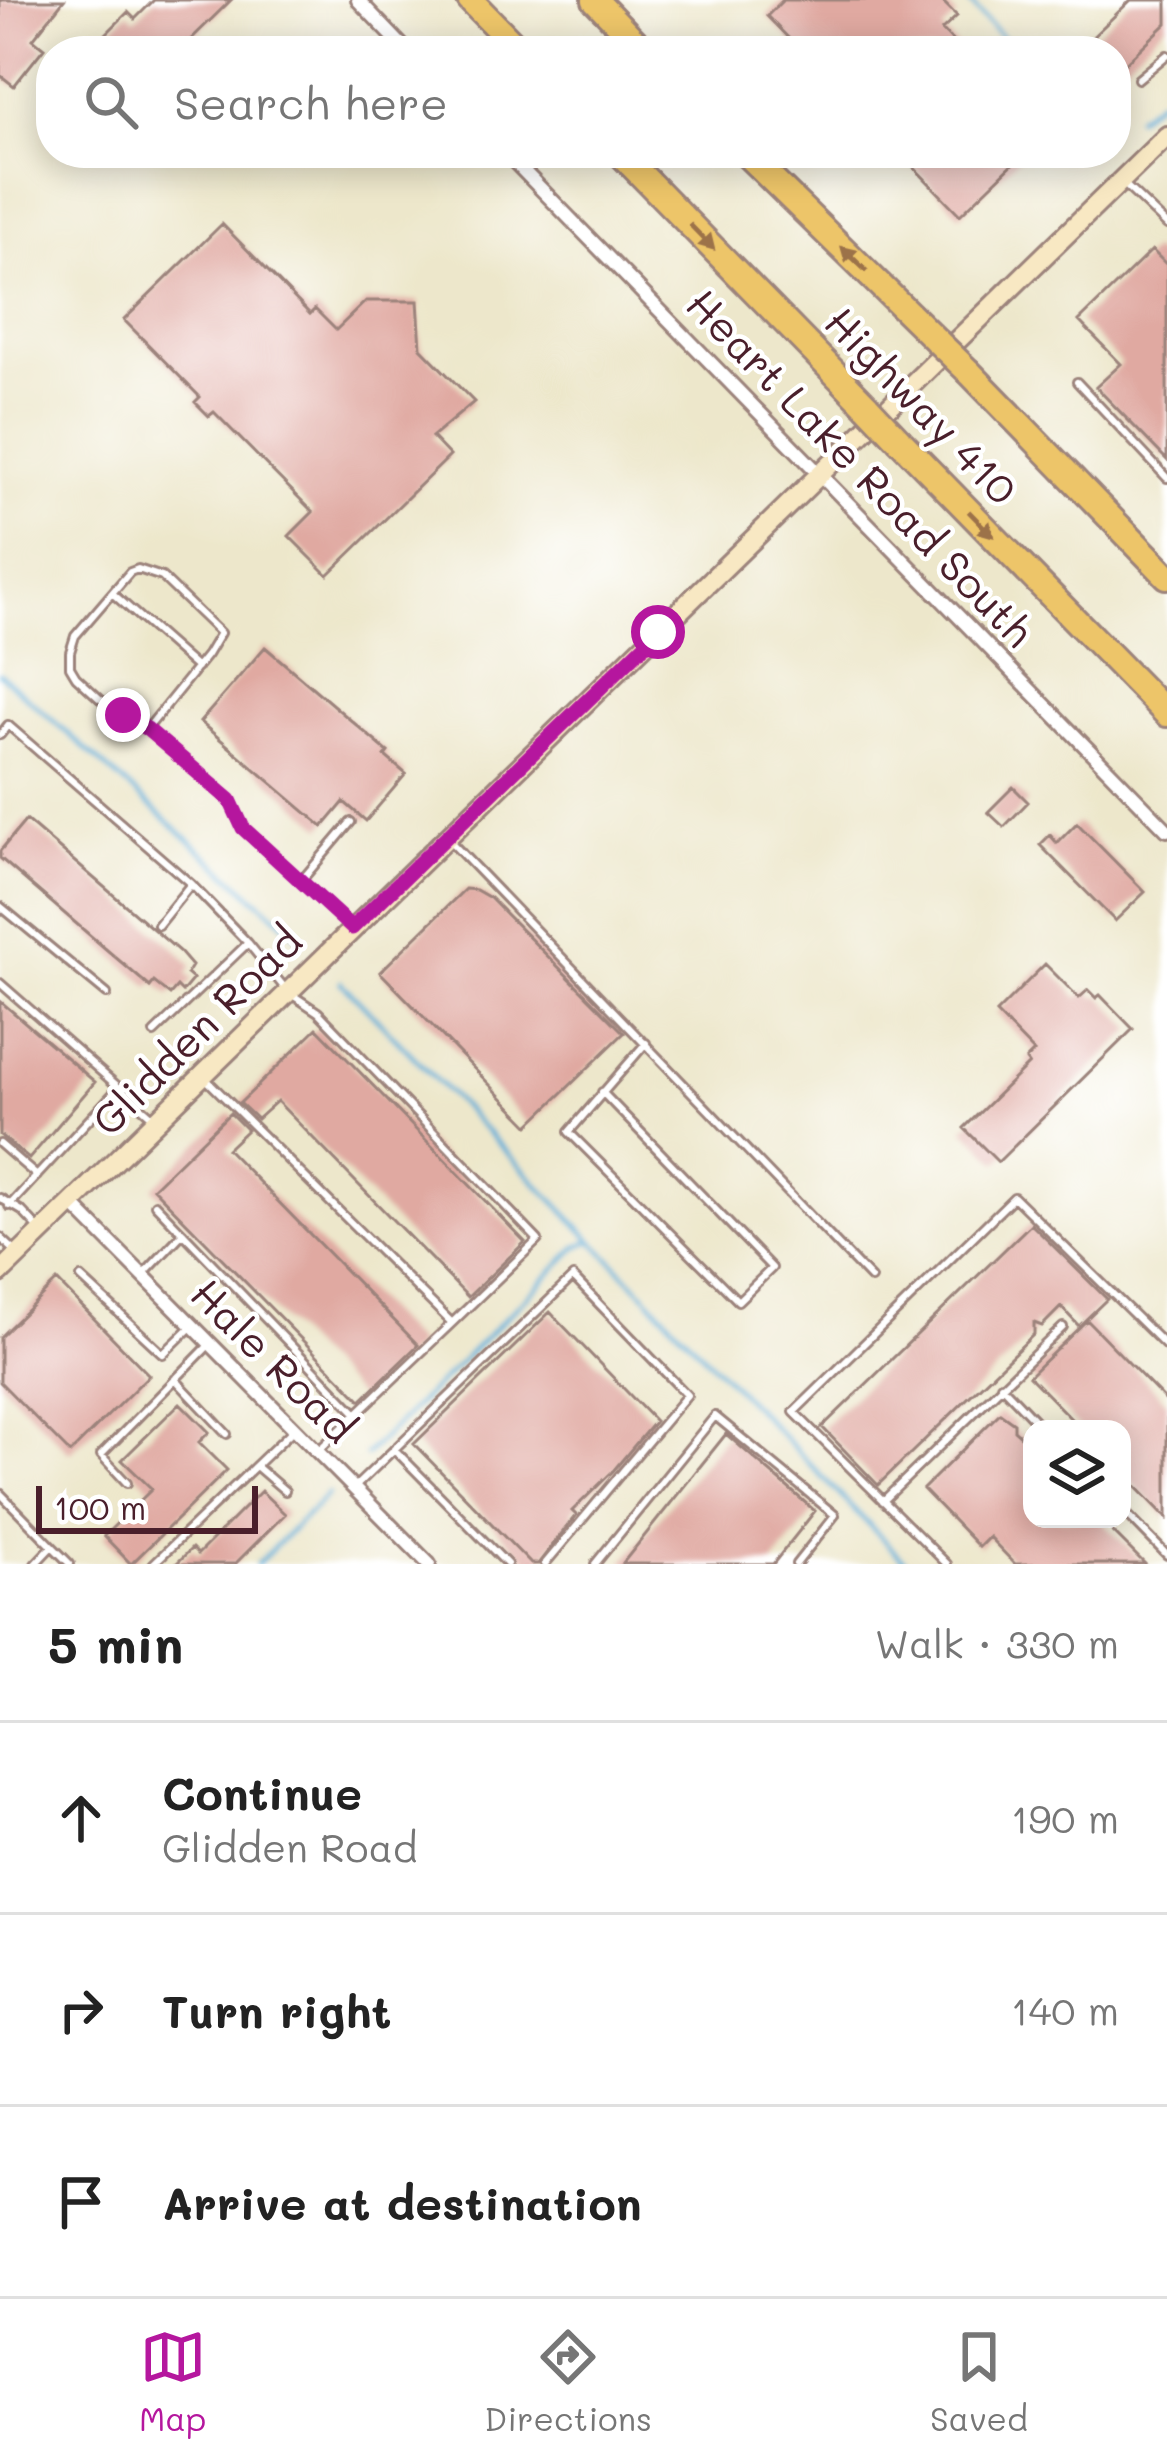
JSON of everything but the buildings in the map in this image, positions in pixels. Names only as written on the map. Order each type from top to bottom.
[{"type":"highway","points":[[470,0],[505,36]]},
{"type":"highway","points":[[595,0],[630,36]]},
{"type":"highway","name":"Highway 410","points":[[635,168],[1167,714]]},
{"type":"highway","name":"Highway 410","points":[[760,168],[969,372],[1167,576]]},
{"type":"street","points":[[358,0],[393,36]]},
{"type":"street","name":"Glidden Road","points":[[0,1273],[1167,136]]},
{"type":"street","name":"Heart Lake Road South","points":[[521,168],[1167,830]]},
{"type":"street","name":"Hale Road","points":[[71,1204],[429,1564]]},
{"type":"lane","points":[[1138,79],[1167,55]]},
{"type":"lane","points":[[1122,182],[1167,225]]},
{"type":"lane","points":[[1077,382],[1167,478]]},
{"type":"lane","points":[[147,729],[220,633],[162,578],[138,568],[75,636],[70,667],[100,699],[147,729],[230,800],[243,828],[352,928]]},
{"type":"lane","points":[[112,592],[197,668]]},
{"type":"lane","points":[[0,735],[8,725],[190,884],[288,992],[318,1012],[538,1240],[317,1452]]},
{"type":"lane","points":[[301,880],[351,822]]},
{"type":"lane","points":[[447,837],[871,1279]]},
{"type":"lane","points":[[158,925],[190,884]]},
{"type":"lane","points":[[0,906],[107,994]]},
{"type":"lane","points":[[154,1033],[248,944]]},
{"type":"lane","points":[[0,983],[157,1120]]},
{"type":"lane","points":[[602,1092],[772,1268],[738,1301],[568,1132],[602,1092],[646,1043]]},
{"type":"lane","points":[[203,1075],[452,1323]]},
{"type":"lane","points":[[9,1206],[119,1087]]},
{"type":"lane","points":[[0,1144],[37,1176]]},
{"type":"lane","points":[[946,1564],[794,1412],[1014,1197],[1167,1348]]},
{"type":"lane","points":[[0,1198],[22,1211],[42,1232]]},
{"type":"lane","points":[[154,1204],[358,1415]]},
{"type":"lane","points":[[142,1275],[183,1233]]},
{"type":"lane","points":[[0,1237],[19,1255]]},
{"type":"lane","points":[[353,1488],[572,1276],[687,1395],[545,1564]]},
{"type":"lane","points":[[81,1278],[163,1354],[192,1326]]},
{"type":"lane","points":[[883,1501],[1063,1327]]},
{"type":"lane","points":[[128,1483],[101,1455],[210,1343]]},
{"type":"lane","points":[[175,1379],[227,1434]]},
{"type":"lane","points":[[1000,1385],[1034,1420]]},
{"type":"lane","points":[[595,1564],[716,1416],[835,1515],[796,1564]]},
{"type":"lane","points":[[154,1564],[294,1429]]},
{"type":"lane","points":[[394,1449],[507,1564]]},
{"type":"lane","points":[[256,1466],[285,1491]]},
{"type":"lane","points":[[0,1493],[70,1564]]},
{"type":"lane","points":[[1131,1519],[1167,1556]]},
{"type":"lane","points":[[34,1564],[52,1546]]},
{"type":"waterway","points":[[967,0],[1001,36]]},
{"type":"waterway","points":[[1136,117],[1158,100],[1167,102]]},
{"type":"waterway","points":[[0,674],[302,939]]},
{"type":"waterway","points":[[341,982],[907,1564]]},
{"type":"waterway","points":[[366,1455],[577,1247],[591,1241]]},
{"type":"waterway","points":[[257,1564],[328,1494]]},
{"type":"route","points":[[123,715],[147,729],[230,800],[243,828],[352,928],[658,632]]}]
